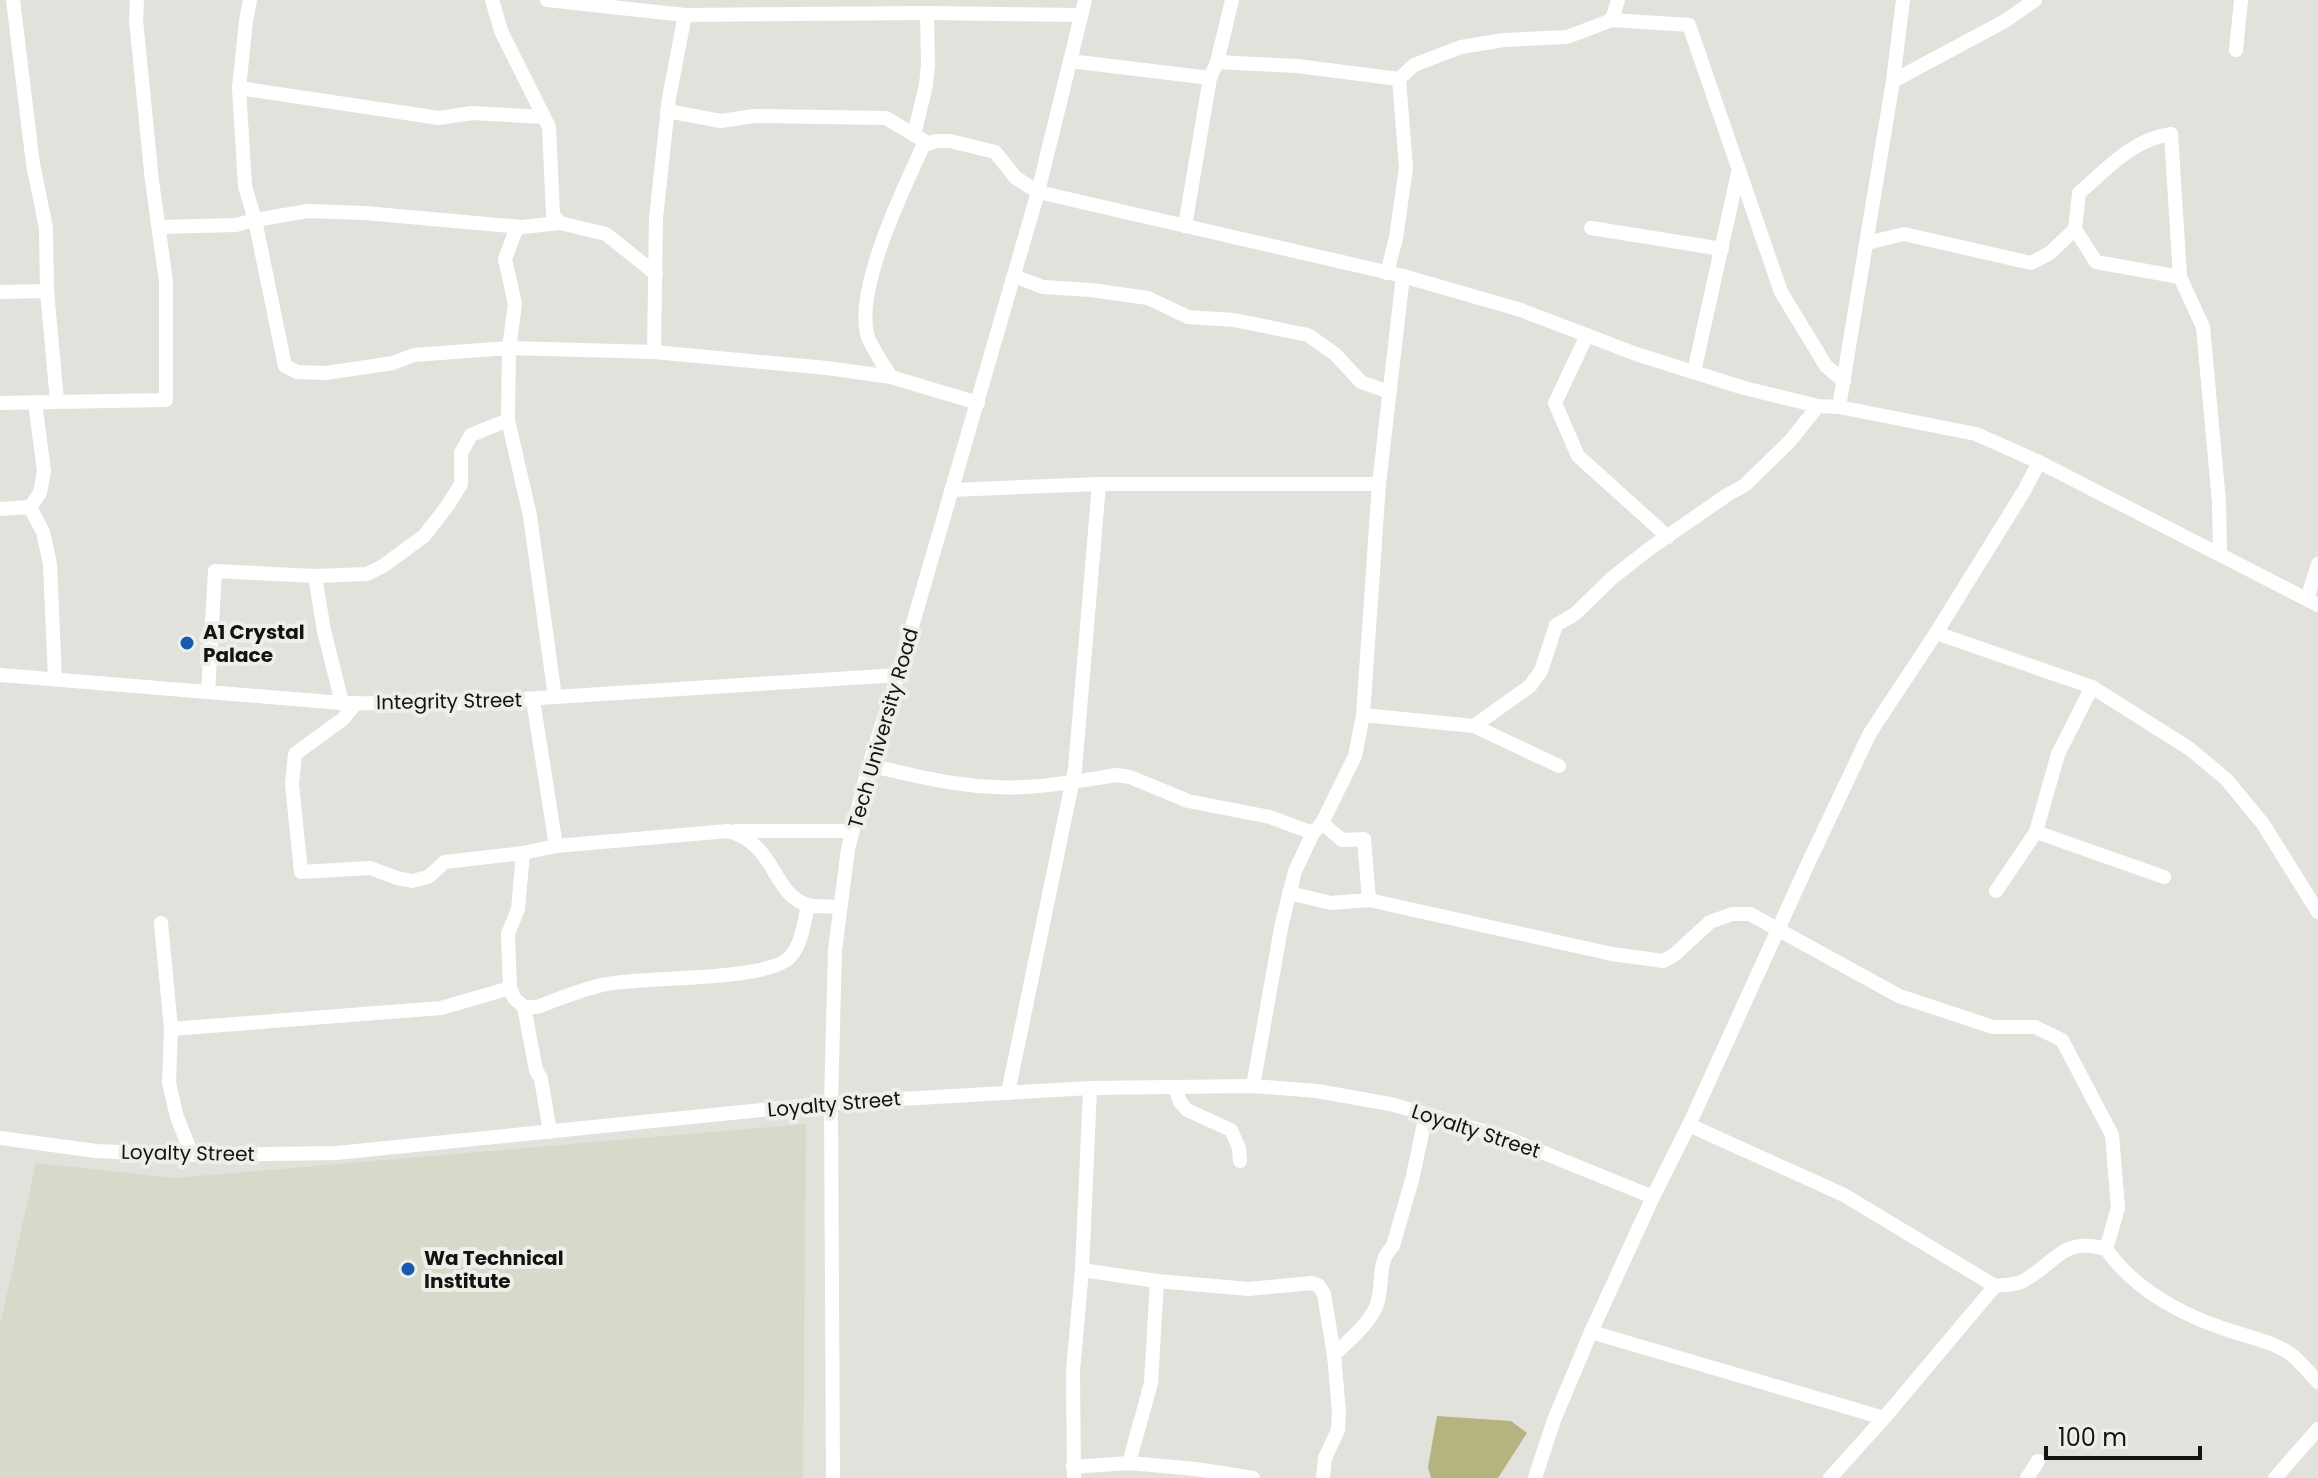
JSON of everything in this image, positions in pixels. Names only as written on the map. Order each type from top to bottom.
[{"type":"street","points":[[13,0],[33,164],[46,228],[47,291],[57,401]]},
{"type":"street","points":[[0,403],[166,400],[166,281],[152,181],[136,20],[137,0]]},
{"type":"street","points":[[250,0],[239,88],[245,186],[285,366],[297,372],[326,373],[393,363],[414,355],[509,348],[654,352],[891,377],[978,403]]},
{"type":"street","points":[[492,0],[501,31],[549,127],[553,215],[560,223]]},
{"type":"street","points":[[549,0],[624,4],[685,15],[927,13],[1083,7]]},
{"type":"street","points":[[1185,226],[1210,78],[1232,0]]},
{"type":"street","points":[[1612,20],[1618,0]]},
{"type":"street","points":[[1839,407],[1893,81],[1903,0]]},
{"type":"street","points":[[1893,81],[2005,21],[2035,0]]},
{"type":"street","points":[[2236,50],[2241,0]]},
{"type":"street","name":"Tech University Road","points":[[833,1478],[831,1103],[839,907],[852,831],[869,765],[1038,192],[1083,7]]},
{"type":"street","points":[[914,135],[927,75],[927,13]]},
{"type":"street","points":[[654,352],[656,218],[667,111],[685,15]]},
{"type":"street","points":[[1399,79],[1414,65],[1461,47],[1504,40],[1567,37],[1612,20],[1689,25],[1781,292],[1826,366],[1844,381]]},
{"type":"street","points":[[1070,61],[1210,78]]},
{"type":"street","points":[[1217,62],[1297,66],[1399,79]]},
{"type":"street","points":[[1387,273],[1396,238],[1406,168],[1399,79]]},
{"type":"street","points":[[239,88],[439,118],[472,113],[544,117]]},
{"type":"street","points":[[667,111],[721,121],[754,116],[886,118],[928,143]]},
{"type":"street","points":[[2180,277],[2096,262],[2075,229],[2079,193],[2127,151],[2153,136],[2171,134],[2180,277],[2203,327],[2219,502],[2220,554]]},
{"type":"street","points":[[891,377],[867,336],[866,300],[894,214],[923,146],[936,141],[950,141],[995,152],[1016,178],[1038,192],[1403,276],[1521,310],[1636,354],[1744,388],[1818,406],[1839,407],[1976,434],[2039,462],[2313,602],[2318,564]]},
{"type":"street","points":[[1694,372],[1739,172]]},
{"type":"street","points":[[159,227],[236,225],[308,211],[517,227],[560,223],[606,234],[656,274]]},
{"type":"street","points":[[517,227],[505,259],[515,304],[509,348],[508,420],[530,516],[555,697]]},
{"type":"street","points":[[1591,228],[1722,249]]},
{"type":"street","points":[[1867,243],[1904,234],[2031,263],[2050,253],[2075,229]]},
{"type":"street","points":[[1014,276],[1043,287],[1148,298],[1188,317],[1234,320],[1308,335],[1335,354],[1361,382],[1389,392]]},
{"type":"street","points":[[1253,1086],[1282,923],[1295,871],[1355,756],[1363,715],[1379,484],[1403,276]]},
{"type":"street","points":[[0,292],[47,291]]},
{"type":"street","points":[[1587,335],[1555,403],[1578,456],[1668,537]]},
{"type":"street","points":[[30,507],[40,493],[44,471],[35,402]]},
{"type":"street","points":[[1474,726],[1530,686],[1541,671],[1556,625],[1575,614],[1612,578],[1649,549],[1745,485],[1790,441],[1818,406]]},
{"type":"street","points":[[208,692],[215,571],[315,576],[367,574],[383,566],[424,536],[461,484],[461,453],[471,435],[508,420]]},
{"type":"street","points":[[1535,1478],[1554,1420],[1591,1332],[1870,733],[1936,633],[2039,462]]},
{"type":"street","points":[[951,490],[1099,484],[1379,484]]},
{"type":"street","points":[[1008,1093],[1072,782],[1099,484]]},
{"type":"street","points":[[0,509],[30,507]]},
{"type":"street","points":[[30,507],[43,532],[50,564],[55,679]]},
{"type":"street","points":[[315,576],[324,631],[349,703],[343,719],[295,754],[292,784],[301,872],[370,868],[412,881],[428,877],[445,862],[556,846],[728,831],[852,831]]},
{"type":"street","points":[[1936,633],[2092,687],[2190,749],[2227,780],[2263,824],[2318,912]]},
{"type":"street","name":"Integrity Street","points":[[0,675],[349,703],[447,704],[898,675]]},
{"type":"street","points":[[1996,891],[2036,832],[2058,754],[2092,687]]},
{"type":"street","points":[[533,700],[556,846]]},
{"type":"street","points":[[1363,715],[1474,726],[1559,766]]},
{"type":"street","points":[[869,765],[980,786],[1022,787],[1116,775],[1130,777],[1188,801],[1318,828],[1342,840],[1364,839],[1369,900]]},
{"type":"street","points":[[728,831],[749,839],[766,856],[793,898],[808,905],[839,907]]},
{"type":"street","points":[[2036,832],[2164,877]]},
{"type":"street","points":[[523,853],[518,909],[508,934],[510,988],[514,998],[524,1007],[550,1132]]},
{"type":"street","points":[[1289,893],[1331,903],[1369,900],[1612,954],[1663,961],[1674,955],[1710,922],[1732,914],[1750,914],[1899,996],[1993,1027],[2035,1027],[2062,1040],[2112,1135],[2118,1208],[2106,1249]]},
{"type":"street","points":[[524,1007],[537,1007],[610,983],[729,975],[769,968],[789,958],[800,940],[808,905]]},
{"type":"street","points":[[161,923],[171,1029],[169,1083],[177,1117],[192,1155]]},
{"type":"street","points":[[171,1029],[441,1008],[510,988]]},
{"type":"street","name":"Loyalty Street","points":[[0,1138],[96,1151],[192,1155],[336,1153],[831,1103],[1090,1088],[1253,1086],[1317,1091],[1390,1104],[1507,1138],[1653,1197]]},
{"type":"street","points":[[1175,1087],[1180,1102],[1187,1110],[1231,1130],[1239,1148],[1240,1161]]},
{"type":"street","points":[[1090,1088],[1082,1270],[1073,1371],[1073,1472],[1129,1463],[1253,1478]]},
{"type":"street","points":[[1334,1355],[1377,1306],[1381,1263],[1393,1246],[1412,1180],[1426,1114]]},
{"type":"street","points":[[1689,1125],[1844,1195],[1995,1286],[2019,1283],[2068,1248],[2091,1245],[2106,1249],[2116,1264],[2155,1296],[2200,1321],[2290,1353],[2318,1382]]},
{"type":"street","points":[[1082,1270],[1157,1281],[1249,1289],[1312,1283],[1319,1286],[1324,1294],[1334,1355],[1339,1412],[1338,1430],[1325,1458],[1323,1478]]},
{"type":"street","points":[[1129,1463],[1151,1383],[1157,1281]]},
{"type":"street","points":[[1830,1478],[1995,1286]]},
{"type":"street","points":[[1591,1332],[1884,1418]]},
{"type":"street","points":[[2275,1478],[2318,1429]]},
{"type":"street","points":[[2027,1478],[2038,1461]]},
{"type":"shaded area","name":"Wa Technical Institute","points":[[806,1124],[803,1478],[0,1478],[0,1325],[36,1163],[174,1178]]},
{"type":"shaded area","points":[[1437,1416],[1511,1421],[1527,1433],[1498,1478],[1431,1478],[1428,1467]]},
{"type":"place","name":"A1 Crystal Palace","points":[[187,643]]},
{"type":"place","name":"Wa Technical Institute","points":[[408,1269]]}]
